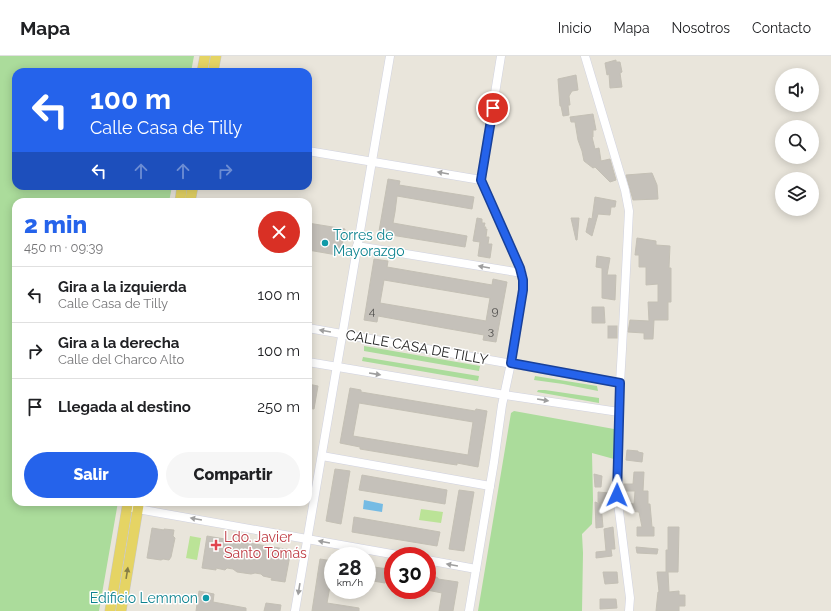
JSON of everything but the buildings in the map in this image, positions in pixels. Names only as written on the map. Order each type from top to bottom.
[{"type":"main road","points":[[203,68],[205,56]]},
{"type":"main road","points":[[214,68],[216,56]]},
{"type":"main road","points":[[110,611],[128,506]]},
{"type":"main road","points":[[121,611],[139,506]]},
{"type":"street","points":[[295,611],[390,56]]},
{"type":"street","points":[[469,611],[502,405],[511,363],[523,290],[522,274],[481,180],[501,56]]},
{"type":"street","points":[[585,56],[625,190],[628,211],[620,383],[617,495],[630,598],[629,611]]},
{"type":"street","points":[[312,152],[481,180]]},
{"type":"street","points":[[357,246],[522,274]]},
{"type":"street","name":"CALLE CASA DE TILLY","points":[[312,329],[620,383]]},
{"type":"street","points":[[312,363],[505,395],[619,412]]},
{"type":"street","points":[[322,456],[490,486]]},
{"type":"street","points":[[139,506],[384,553]]},
{"type":"street","points":[[436,562],[476,569]]},
{"type":"green space","points":[[0,56],[194,56],[192,68],[12,68],[12,190],[171,190],[170,198],[12,198],[12,506],[117,506],[99,611],[0,611]]},
{"type":"green space","points":[[364,346],[480,366],[479,371],[364,351]]},
{"type":"green space","points":[[363,357],[479,376],[478,381],[362,361]]},
{"type":"green space","points":[[535,376],[597,386],[598,391],[534,380]]},
{"type":"green space","points":[[538,390],[599,398],[599,403],[537,392]]},
{"type":"green space","points":[[514,411],[614,429],[614,459],[592,453],[592,524],[582,534],[582,611],[478,611],[511,413]]},
{"type":"green space","points":[[421,509],[443,512],[441,523],[419,520]]},
{"type":"green space","points":[[190,536],[201,538],[197,560],[186,558]]},
{"type":"water","points":[[364,500],[383,504],[382,512],[363,509]]},
{"type":"place","name":"Torres de Mayorazgo","points":[[325,243]]},
{"type":"place","name":"Ldo. Javier Santo Tomás","points":[[216,545]]},
{"type":"place","name":"Edificio Lemmon","points":[[206,598]]},
{"type":"route","points":[[493,108],[481,180],[520,268],[524,285],[511,363],[620,383],[617,495]]}]
